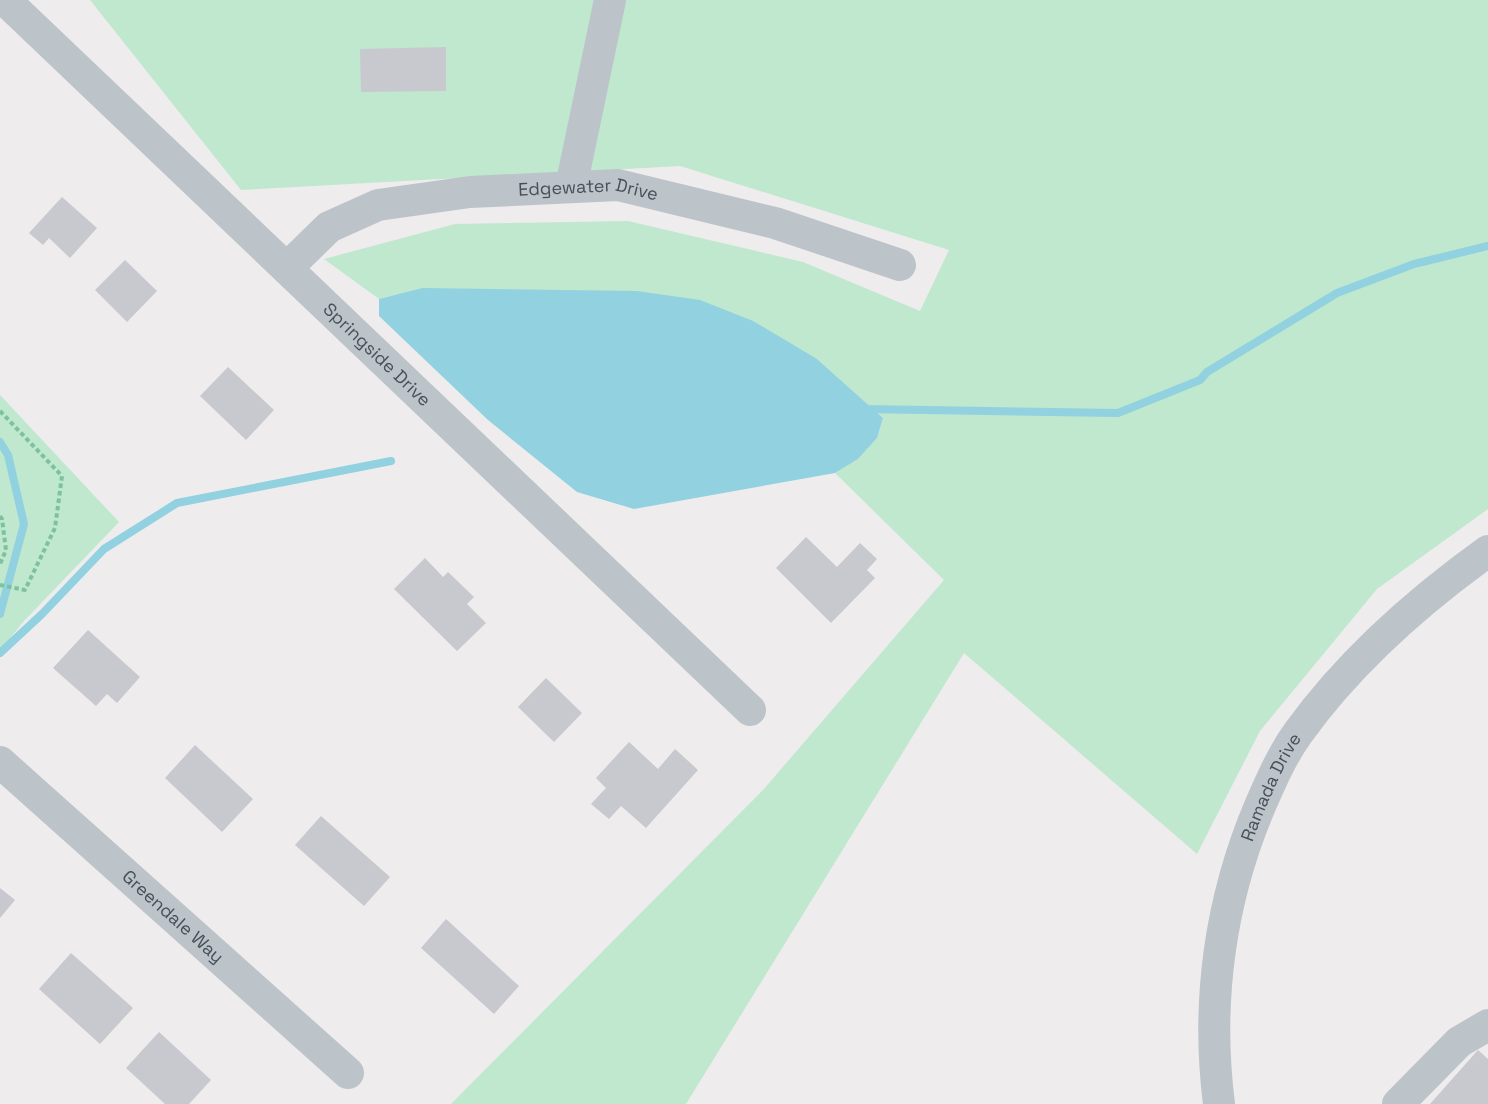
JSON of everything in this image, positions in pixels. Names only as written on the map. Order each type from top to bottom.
[{"type":"street","name":"Springside Drive","points":[[5,0],[750,710]]},
{"type":"street","points":[[571,187],[610,0]]},
{"type":"street","name":"Edgewater Drive","points":[[287,268],[329,228],[378,205],[470,192],[618,185],[775,223],[900,265]]},
{"type":"street","name":"Ramada Drive","points":[[1219,1104],[1215,1074],[1214,1008],[1220,943],[1234,879],[1250,828],[1271,780],[1296,735],[1328,693],[1374,646],[1453,577],[1488,551]]},
{"type":"street","name":"Greendale Way","points":[[0,762],[348,1073]]},
{"type":"street","points":[[1398,1104],[1459,1042],[1488,1025]]},
{"type":"path","points":[[0,411],[62,476],[55,528],[25,590],[0,585]]},
{"type":"path","points":[[0,516],[6,550],[0,564]]},
{"type":"green space","points":[[90,0],[1488,0],[1488,509],[1377,589],[1260,731],[1197,854],[964,653],[686,1104],[451,1104],[763,790],[944,580],[835,473],[858,459],[877,438],[883,418],[817,359],[422,288],[379,299],[324,259],[455,224],[628,221],[803,262],[920,311],[949,250],[680,166],[241,190]]},
{"type":"green space","points":[[0,395],[119,522],[23,622],[0,651]]},
{"type":"water","points":[[422,288],[637,291],[700,300],[753,321],[817,359],[883,418],[877,438],[858,459],[835,473],[634,509],[577,492],[488,420],[379,316],[379,299]]},
{"type":"building","points":[[446,47],[446,91],[361,92],[360,49]]},
{"type":"building","points":[[62,197],[97,228],[70,258],[49,238],[43,245],[29,233]]},
{"type":"building","points":[[125,260],[157,291],[127,322],[95,290]]},
{"type":"building","points":[[228,367],[274,410],[246,440],[200,396]]},
{"type":"building","points":[[806,537],[837,567],[860,543],[877,559],[867,570],[875,578],[831,623],[776,568]]},
{"type":"building","points":[[425,558],[443,577],[448,572],[474,597],[467,604],[486,623],[457,651],[394,589]]},
{"type":"building","points":[[88,630],[140,677],[117,703],[107,694],[96,706],[53,668]]},
{"type":"building","points":[[546,678],[582,713],[554,742],[518,707]]},
{"type":"building","points":[[629,742],[658,769],[675,749],[698,770],[646,828],[621,806],[609,819],[591,804],[606,788],[596,778]]},
{"type":"building","points":[[195,745],[253,799],[222,832],[165,778]]},
{"type":"building","points":[[321,816],[390,877],[364,906],[295,845]]},
{"type":"building","points":[[0,888],[15,900],[0,918]]},
{"type":"building","points":[[446,919],[519,986],[494,1014],[421,948]]},
{"type":"building","points":[[71,953],[133,1008],[100,1044],[39,989]]},
{"type":"building","points":[[159,1032],[211,1080],[189,1104],[165,1104],[126,1068]]},
{"type":"building","points":[[1478,1050],[1488,1059],[1488,1104],[1430,1104]]},
{"type":"waterway","points":[[863,409],[1118,413],[1200,380],[1207,372],[1337,293],[1414,264],[1488,246]]},
{"type":"waterway","points":[[0,442],[8,455],[24,524],[0,614]]},
{"type":"waterway","points":[[0,653],[42,614],[104,549],[177,503],[391,461]]}]
